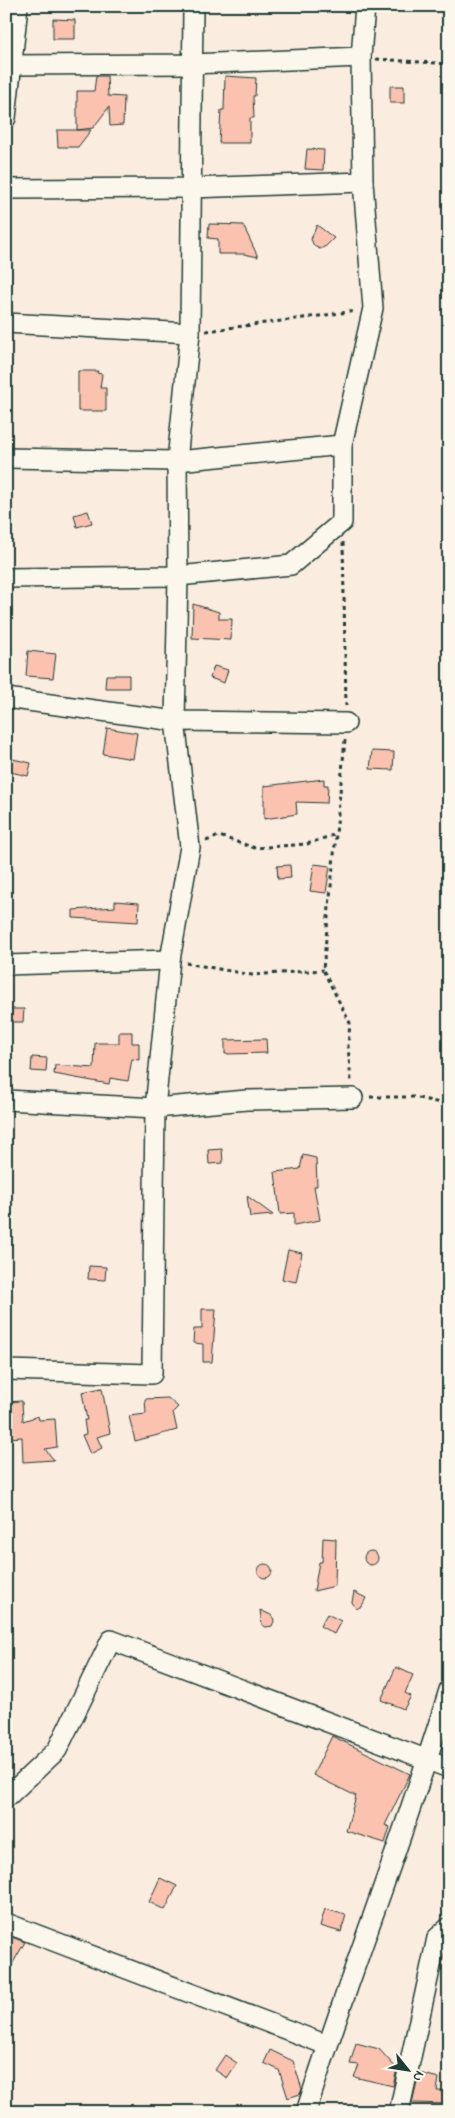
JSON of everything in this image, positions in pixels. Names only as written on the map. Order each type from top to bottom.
[{"type":"street","points":[[6,118],[8,65],[18,6]]},
{"type":"street","points":[[6,1370],[152,1374],[155,1108],[170,960],[190,846],[175,721],[178,576],[177,461],[190,333],[193,6]]},
{"type":"street","points":[[6,578],[178,576],[291,565],[342,522],[342,445],[374,308],[363,182],[361,57],[366,6]]},
{"type":"street","points":[[8,65],[192,64],[361,57]]},
{"type":"street","points":[[6,189],[191,188],[363,182]]},
{"type":"street","points":[[6,323],[190,333]]},
{"type":"street","points":[[6,458],[177,461],[342,445]]},
{"type":"street","points":[[6,698],[175,721],[346,723]]},
{"type":"street","points":[[6,965],[170,960]]},
{"type":"street","points":[[6,1100],[155,1108],[247,1100],[353,1098]]},
{"type":"street","points":[[6,1798],[57,1750],[111,1640],[449,1768]]},
{"type":"street","points":[[306,2112],[327,2045],[428,1760],[449,1690]]},
{"type":"street","points":[[6,1923],[327,2045]]},
{"type":"street","points":[[399,2112],[437,1938],[449,1927]]},
{"type":"path","points":[[361,57],[449,64]]},
{"type":"path","points":[[190,333],[374,308]]},
{"type":"path","points":[[342,522],[346,723],[323,970],[350,1024],[348,1046],[353,1098],[414,1097],[449,1104]]},
{"type":"path","points":[[190,846],[219,836],[254,848],[307,844],[336,834]]},
{"type":"path","points":[[170,960],[252,975],[323,970]]},
{"type":"building","points":[[53,19],[75,20],[75,39],[53,39]]},
{"type":"building","points":[[96,76],[107,76],[108,96],[124,97],[123,125],[110,126],[109,107],[93,128],[77,130],[77,91],[94,91]]},
{"type":"building","points":[[225,76],[256,78],[255,96],[253,96],[254,118],[250,118],[250,143],[219,143],[221,110],[224,110]]},
{"type":"building","points":[[390,86],[404,86],[404,103],[390,103]]},
{"type":"building","points":[[57,130],[91,130],[78,147],[58,147]]},
{"type":"building","points":[[307,149],[324,150],[323,170],[305,169]]},
{"type":"building","points":[[209,224],[243,225],[258,257],[244,254],[218,254],[218,239],[208,238]]},
{"type":"building","points":[[317,225],[334,238],[320,249],[314,246],[311,239]]},
{"type":"building","points":[[78,371],[98,371],[97,373],[102,374],[100,388],[106,388],[106,411],[78,411]]},
{"type":"building","points":[[88,511],[92,523],[77,527],[74,515]]},
{"type":"building","points":[[193,604],[219,612],[219,619],[232,619],[231,640],[192,638]]},
{"type":"building","points":[[28,651],[56,654],[53,678],[26,676]]},
{"type":"building","points":[[214,666],[228,670],[224,683],[210,678]]},
{"type":"building","points":[[106,675],[129,675],[129,688],[105,688]]},
{"type":"building","points":[[107,728],[137,733],[133,759],[103,754]]},
{"type":"building","points":[[372,751],[394,752],[393,770],[370,769]]},
{"type":"building","points":[[8,758],[31,763],[28,776],[6,771]]},
{"type":"building","points":[[324,779],[324,785],[328,785],[327,803],[296,802],[297,814],[264,819],[264,786]]},
{"type":"building","points":[[314,864],[330,866],[326,893],[310,891]]},
{"type":"building","points":[[290,865],[291,878],[278,879],[277,866]]},
{"type":"building","points":[[115,901],[139,903],[138,922],[73,918],[73,910],[115,907]]},
{"type":"building","points":[[8,1009],[24,1009],[23,1022],[8,1022]]},
{"type":"building","points":[[119,1032],[132,1032],[132,1043],[139,1043],[139,1060],[132,1059],[128,1081],[110,1078],[109,1084],[54,1074],[55,1065],[94,1068],[95,1043],[119,1043]]},
{"type":"building","points":[[266,1039],[267,1053],[225,1054],[225,1040]]},
{"type":"building","points":[[32,1057],[47,1058],[46,1072],[31,1071]]},
{"type":"building","points":[[222,1149],[223,1163],[209,1164],[208,1150]]},
{"type":"building","points":[[303,1155],[316,1158],[317,1186],[314,1186],[320,1220],[294,1225],[294,1213],[280,1214],[275,1172],[300,1169]]},
{"type":"building","points":[[247,1196],[273,1215],[250,1217]]},
{"type":"building","points":[[288,1250],[302,1253],[296,1282],[282,1279]]},
{"type":"building","points":[[89,1266],[106,1267],[105,1280],[88,1279]]},
{"type":"building","points":[[202,1309],[216,1309],[212,1362],[203,1362],[203,1344],[193,1343],[194,1329],[202,1329]]},
{"type":"building","points":[[102,1388],[110,1433],[97,1437],[102,1448],[90,1454],[82,1435],[86,1434],[84,1420],[87,1420],[82,1392]]},
{"type":"building","points":[[168,1398],[178,1407],[173,1412],[177,1430],[135,1441],[129,1416],[146,1414],[145,1399]]},
{"type":"building","points":[[22,1401],[23,1421],[38,1416],[39,1420],[55,1419],[57,1447],[45,1449],[54,1460],[23,1462],[22,1437],[9,1438],[6,1402]]},
{"type":"building","points":[[323,1538],[336,1539],[335,1586],[314,1591],[319,1562],[322,1562]]},
{"type":"building","points":[[371,1551],[376,1553],[378,1558],[376,1563],[371,1565],[366,1563],[364,1558],[366,1553]]},
{"type":"building","points":[[265,1564],[270,1566],[272,1571],[270,1576],[265,1578],[260,1576],[258,1571],[260,1566]]},
{"type":"building","points":[[354,1592],[366,1598],[362,1606],[356,1609],[352,1602]]},
{"type":"building","points":[[260,1610],[273,1616],[272,1626],[266,1627],[262,1625]]},
{"type":"building","points":[[327,1614],[341,1621],[334,1634],[320,1626]]},
{"type":"building","points":[[396,1667],[413,1675],[405,1693],[411,1696],[404,1709],[381,1700]]},
{"type":"building","points":[[332,1736],[410,1774],[385,1825],[390,1827],[385,1843],[346,1831],[356,1796],[313,1775]]},
{"type":"building","points":[[160,1878],[177,1886],[165,1910],[149,1902]]},
{"type":"building","points":[[325,1909],[346,1915],[341,1932],[320,1926]]},
{"type":"building","points":[[6,1935],[25,1942],[6,1975]]},
{"type":"building","points":[[356,2043],[379,2049],[397,2069],[393,2086],[354,2077],[359,2065],[350,2064]]},
{"type":"building","points":[[270,2050],[293,2061],[302,2089],[300,2094],[288,2098],[279,2070],[264,2063]]},
{"type":"building","points":[[225,2055],[237,2063],[227,2078],[215,2070]]},
{"type":"building","points":[[419,2073],[439,2078],[437,2091],[449,2091],[449,2104],[412,2103]]}]
